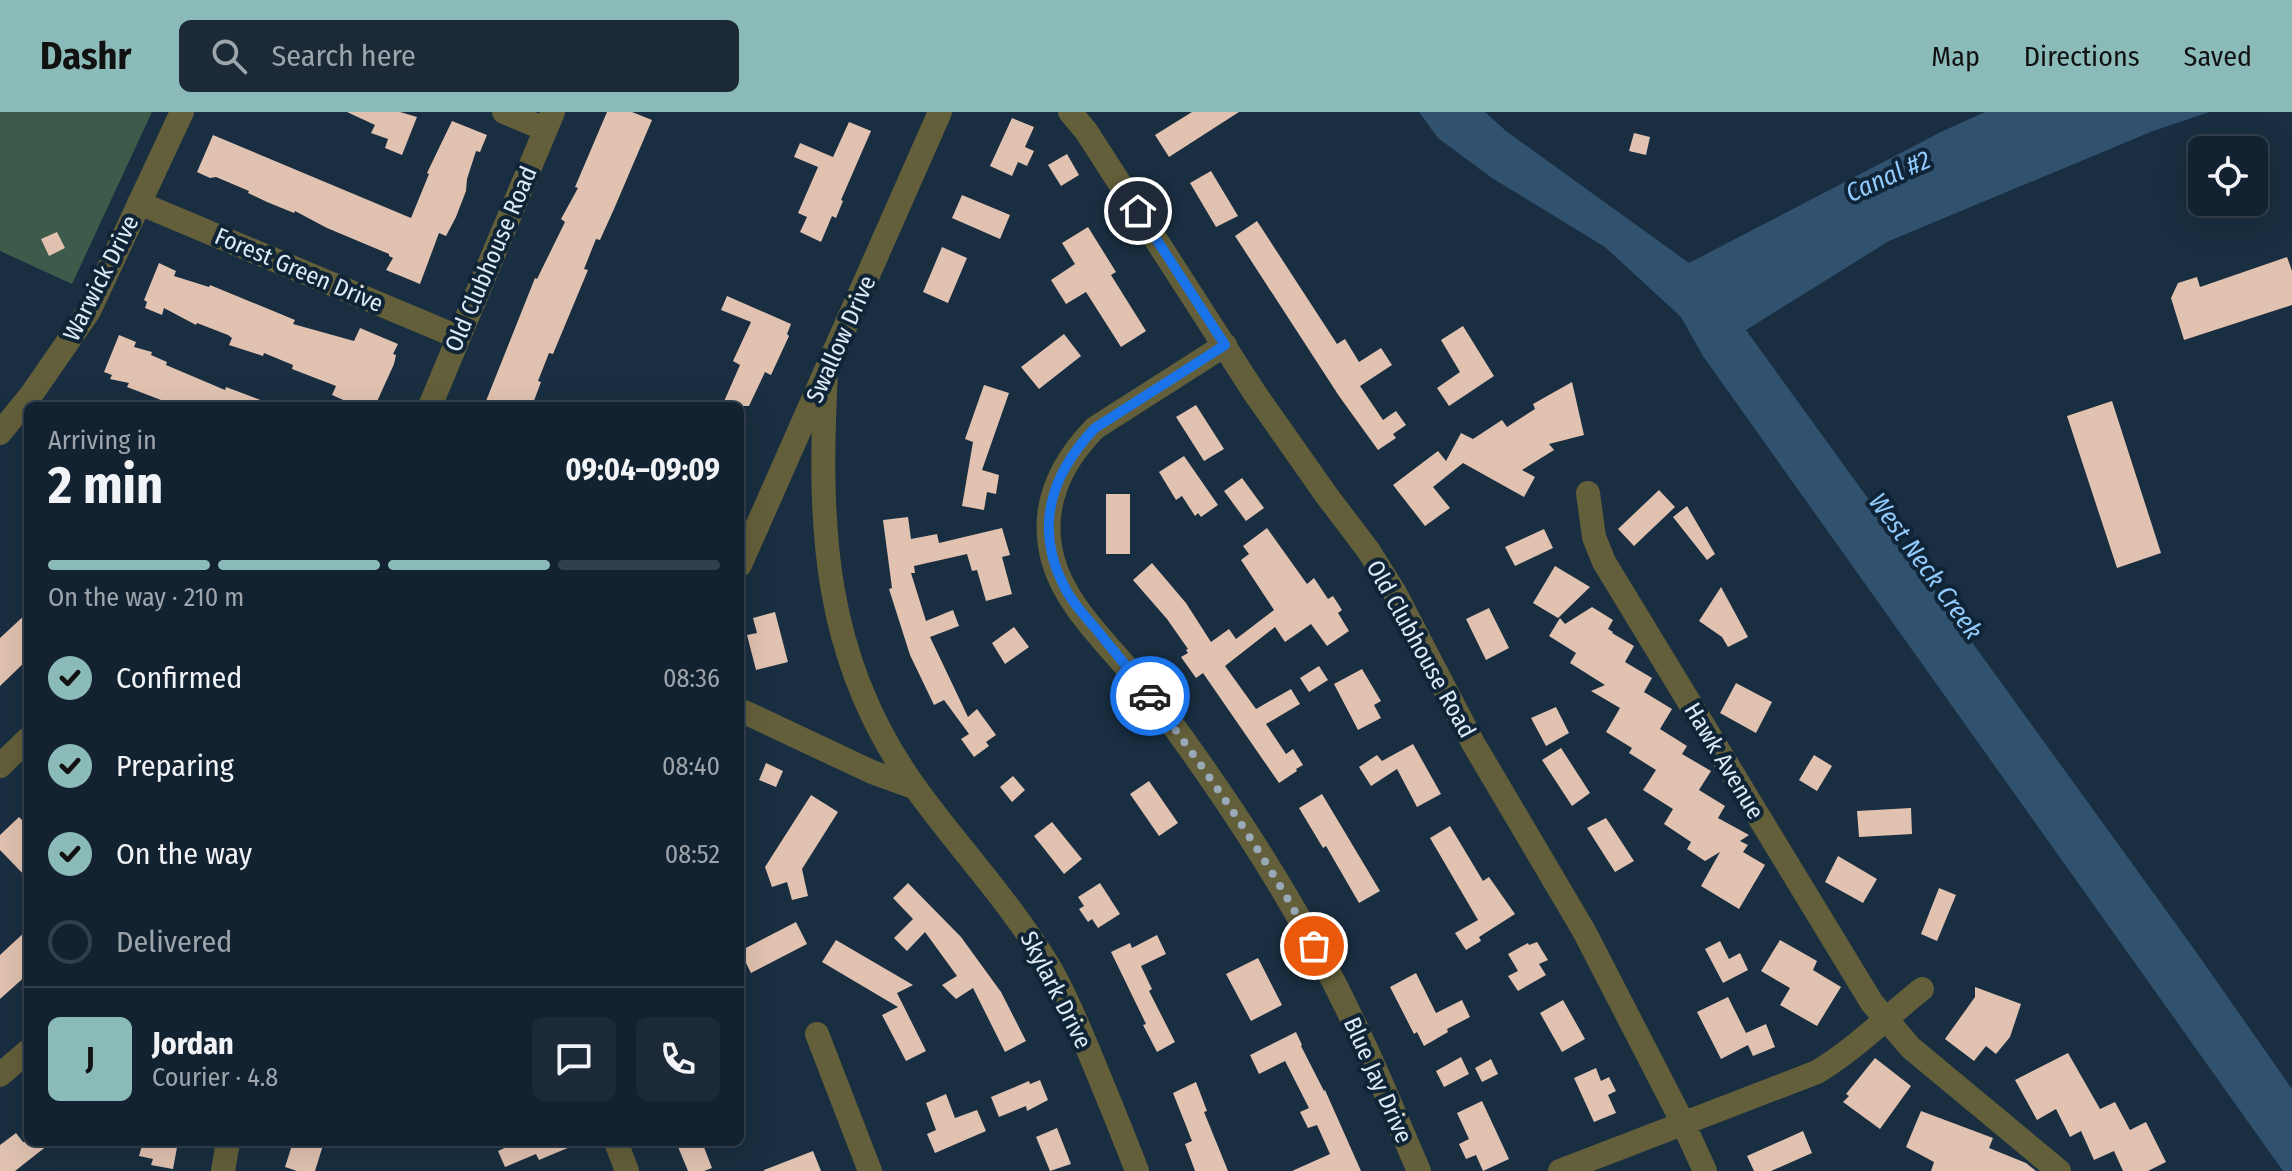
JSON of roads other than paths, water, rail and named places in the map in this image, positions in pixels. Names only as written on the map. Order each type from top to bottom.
[{"type":"street","name":"Warwick Drive","points":[[40,401],[89,311],[182,112]]},
{"type":"street","points":[[504,112],[549,121]]},
{"type":"street","name":"Swallow Drive","points":[[744,556],[940,112]]},
{"type":"street","name":"Old Clubhouse Road","points":[[1070,112],[1086,131],[1254,392],[1368,550],[1395,593],[1473,743],[1584,931],[1705,1171]]},
{"type":"street","name":"Old Clubhouse Road","points":[[432,402],[549,121]]},
{"type":"street","name":"Forest Green Drive","points":[[139,203],[458,337]]},
{"type":"street","name":"Blue Jay Drive","points":[[1225,345],[1095,428],[1077,446],[1064,467],[1049,513],[1054,563],[1078,607],[1202,766],[1280,886],[1353,1021],[1419,1171]]},
{"type":"street","name":"Skylark Drive","points":[[826,372],[822,446],[830,580],[848,657],[864,700],[890,749],[916,788],[1022,923],[1049,967],[1069,1004],[1137,1171]]},
{"type":"street","name":"Warwick Drive","points":[[0,433],[24,414]]},
{"type":"street","name":"Hawk Avenue","points":[[1588,493],[1594,537],[1604,562],[1872,1003],[1911,1048],[2059,1171]]},
{"type":"street","points":[[744,712],[872,772],[916,788]]},
{"type":"street","points":[[0,766],[24,743]]},
{"type":"street","points":[[1560,1171],[1817,1072],[1843,1056],[1922,989]]},
{"type":"street","points":[[817,1034],[870,1171]]},
{"type":"street","points":[[0,1075],[24,1054]]},
{"type":"street","points":[[223,1171],[227,1146]]},
{"type":"street","points":[[618,1146],[627,1171]]},
{"type":"water","name":"Canal #2","points":[[1419,112],[1485,112],[1506,131],[1689,263],[1985,112],[2209,112],[2153,131],[1889,241],[1746,330],[2292,1089],[2292,1171],[2283,1171],[1703,356],[1681,317],[1605,247],[1492,178],[1438,138]]},
{"type":"water label","name":"West Neck Creek","points":[[1926,566]]}]
